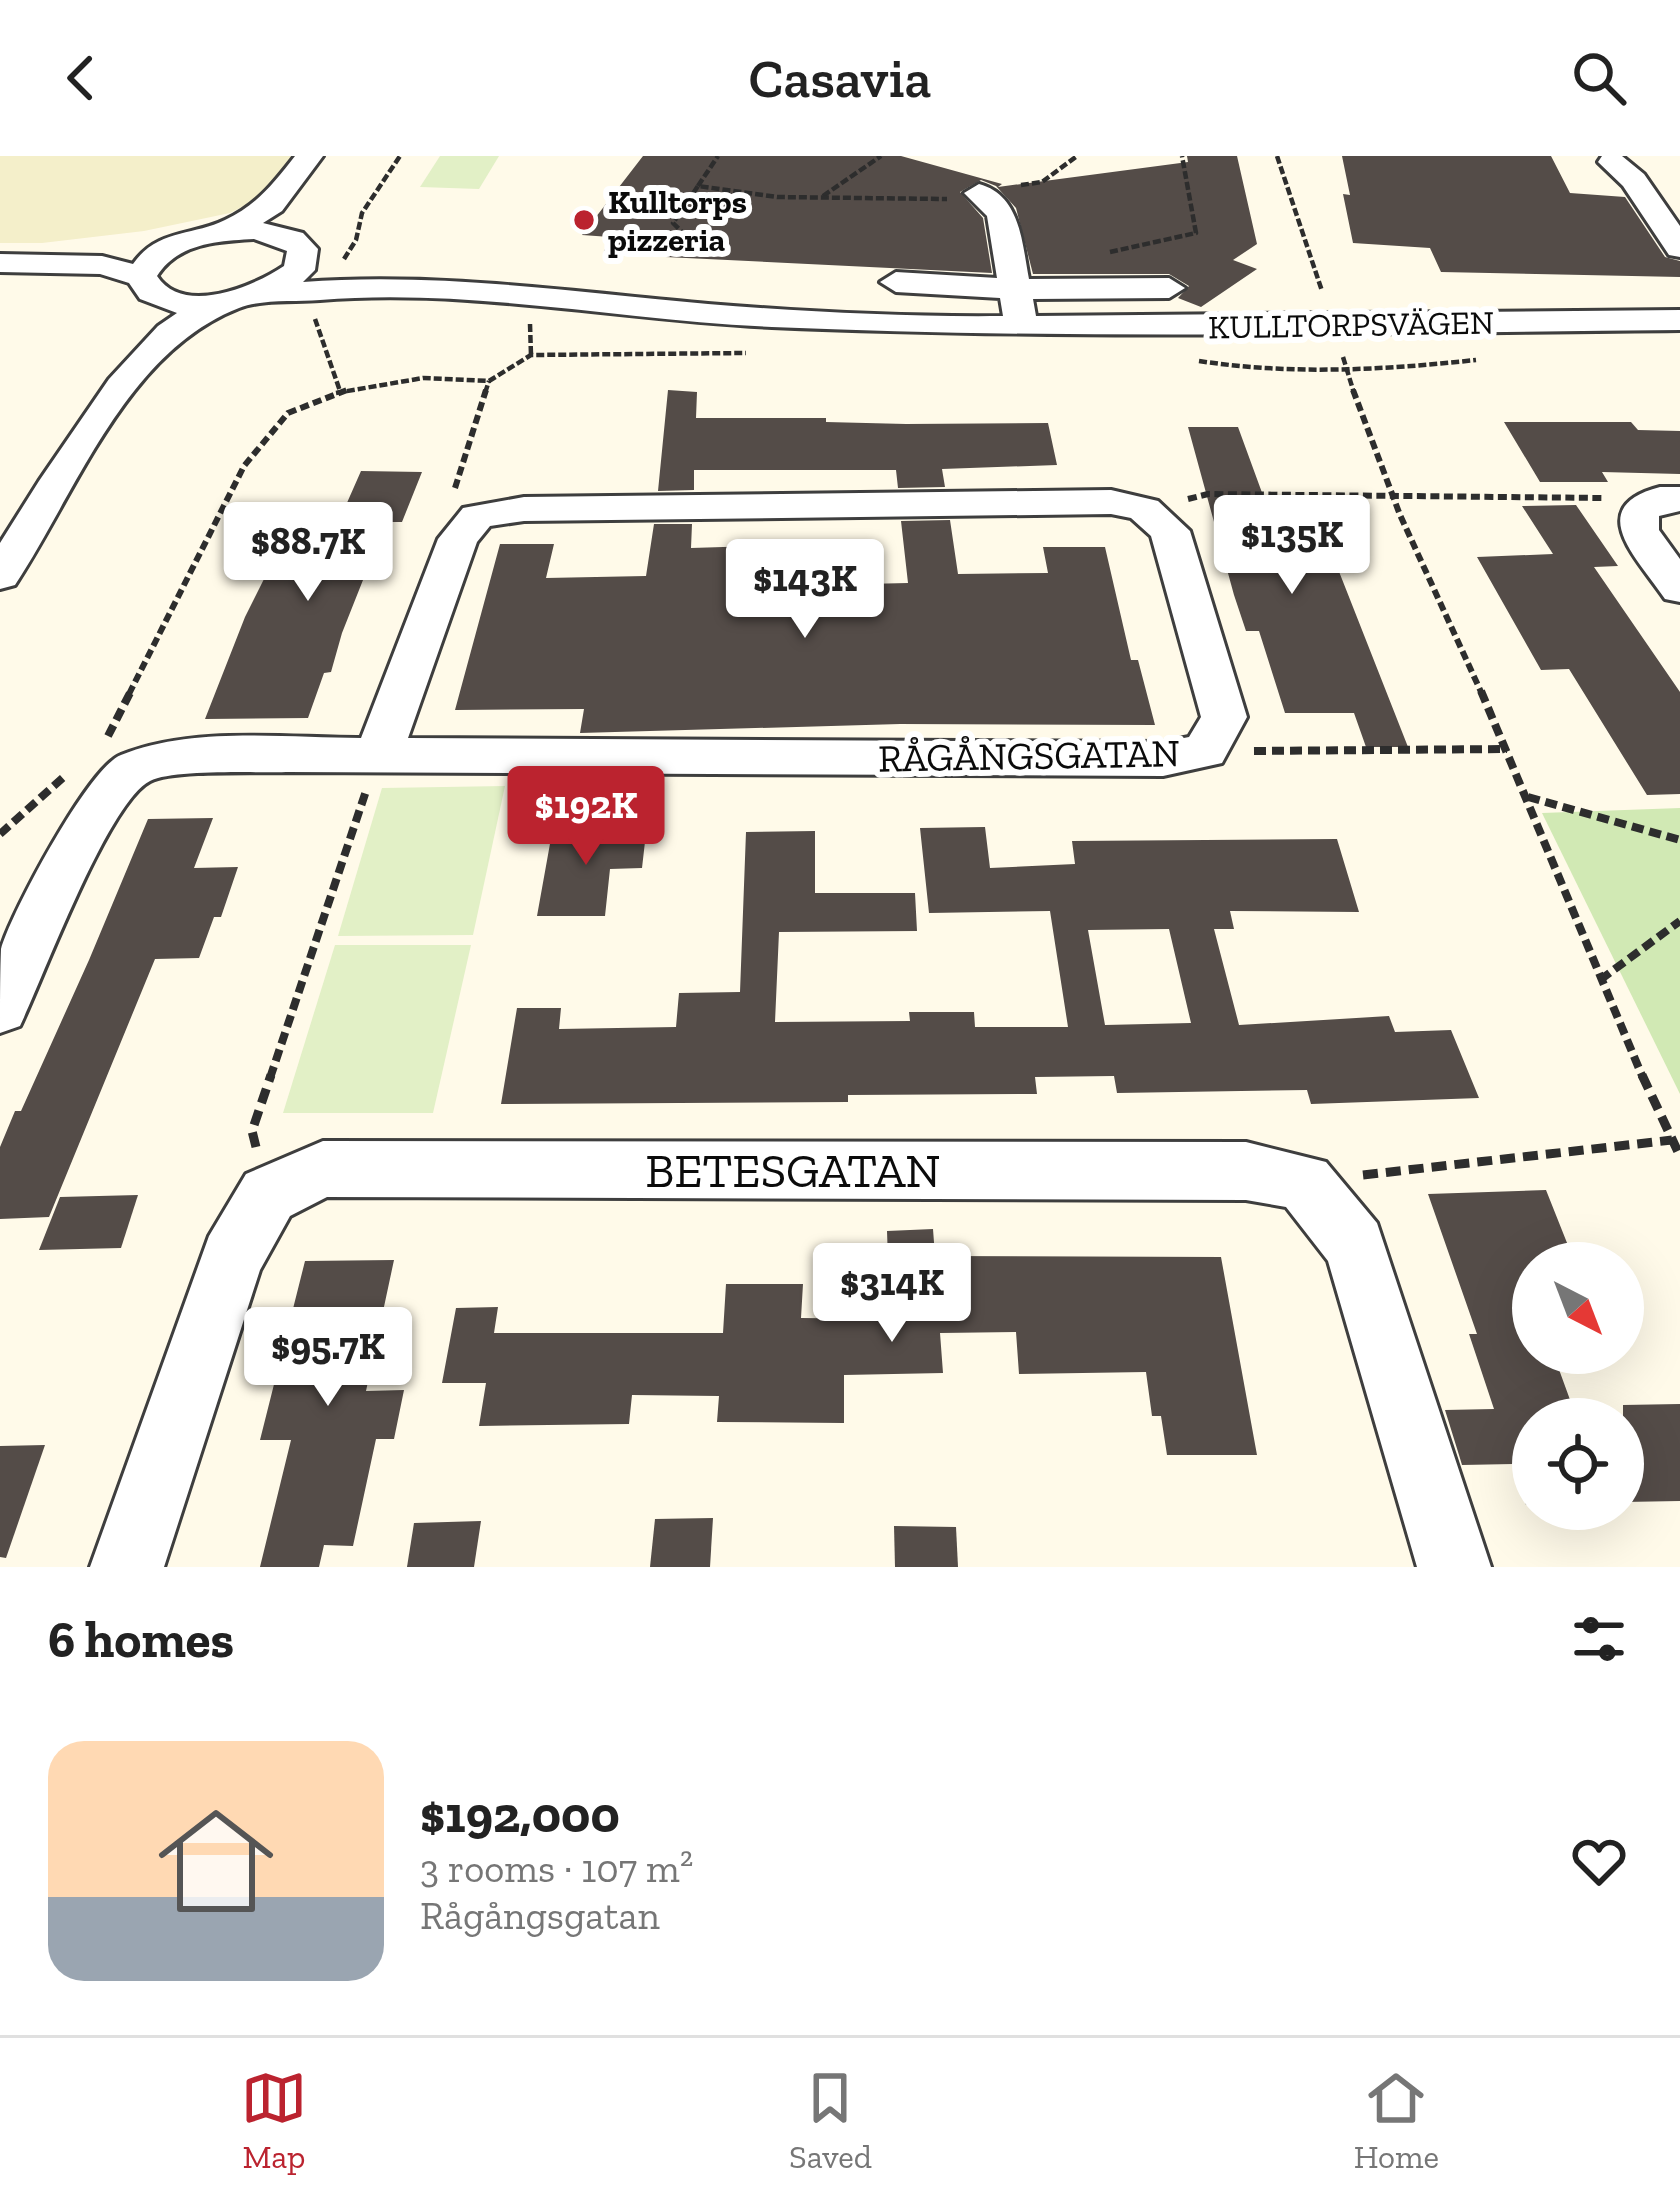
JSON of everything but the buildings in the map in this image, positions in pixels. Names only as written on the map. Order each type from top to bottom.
[{"type":"street","points":[[1612,162],[1634,180],[1680,248]]},
{"type":"street","points":[[0,263],[47,262],[176,244],[229,231],[272,205],[301,168]]},
{"type":"street","points":[[0,576],[86,440],[172,330],[288,280],[298,250],[301,168]]},
{"type":"street","points":[[979,193],[1001,213],[1022,326]]},
{"type":"street","name":"KULLTORPSVÄGEN","points":[[229,231],[276,232],[336,276],[375,286]]},
{"type":"street","points":[[146,360],[150,287],[158,254],[176,244]]},
{"type":"street","name":"KULLTORPSVÄGEN","points":[[47,262],[102,265],[201,304],[375,286],[543,295],[711,314],[1022,326],[1680,320]]},
{"type":"street","points":[[896,282],[1015,289],[1169,288]]},
{"type":"street","points":[[1670,499],[1639,511],[1639,531],[1680,589]]},
{"type":"street","points":[[378,755],[458,539],[477,517],[524,509],[1111,502],[1144,509]]},
{"type":"street","name":"RÅGÅNGSGATAN","points":[[112,760],[378,755],[1162,759],[1205,751],[1224,717],[1170,531],[1144,509]]},
{"type":"street","points":[[0,1009],[100,806],[112,760]]},
{"type":"street","name":"BETESGATAN","points":[[268,1195],[323,1169],[1246,1172],[1304,1182]]},
{"type":"street","points":[[1304,1182],[1354,1245],[1454,1567]]},
{"type":"street","points":[[127,1567],[232,1258],[268,1195]]},
{"type":"path","points":[[694,244],[674,223],[718,156]]},
{"type":"path","points":[[821,198],[881,156]]},
{"type":"path","points":[[698,186],[821,198],[942,200],[1042,182],[1076,156]]},
{"type":"path","points":[[1094,253],[1196,233],[1182,156]]},
{"type":"path","points":[[1277,156],[1390,494],[1508,748],[1600,980],[1680,1156]]},
{"type":"path","points":[[477,517],[451,501],[489,381]]},
{"type":"path","points":[[112,760],[108,735],[263,438],[288,413],[340,391]]},
{"type":"path","points":[[1144,509],[1208,494],[1670,499]]},
{"type":"path","points":[[1205,751],[1508,748]]},
{"type":"path","points":[[268,1195],[252,1131],[378,755]]},
{"type":"path","points":[[0,834],[76,766]]},
{"type":"path","points":[[1528,796],[1680,840]]},
{"type":"path","points":[[1600,980],[1680,921]]},
{"type":"path","points":[[1304,1182],[1672,1140]]},
{"type":"shaded area","points":[[0,156],[295,156],[258,199],[230,213],[144,231],[0,243]]},
{"type":"green space","points":[[440,156],[499,156],[479,189],[420,187]]},
{"type":"green space","points":[[505,786],[473,935],[338,936],[382,788]]},
{"type":"green space","points":[[1680,808],[1680,1094],[1542,813]]},
{"type":"green space","points":[[335,945],[471,945],[433,1113],[283,1113]]},
{"type":"place","name":"Kulltorps pizzeria","points":[[584,220]]}]
